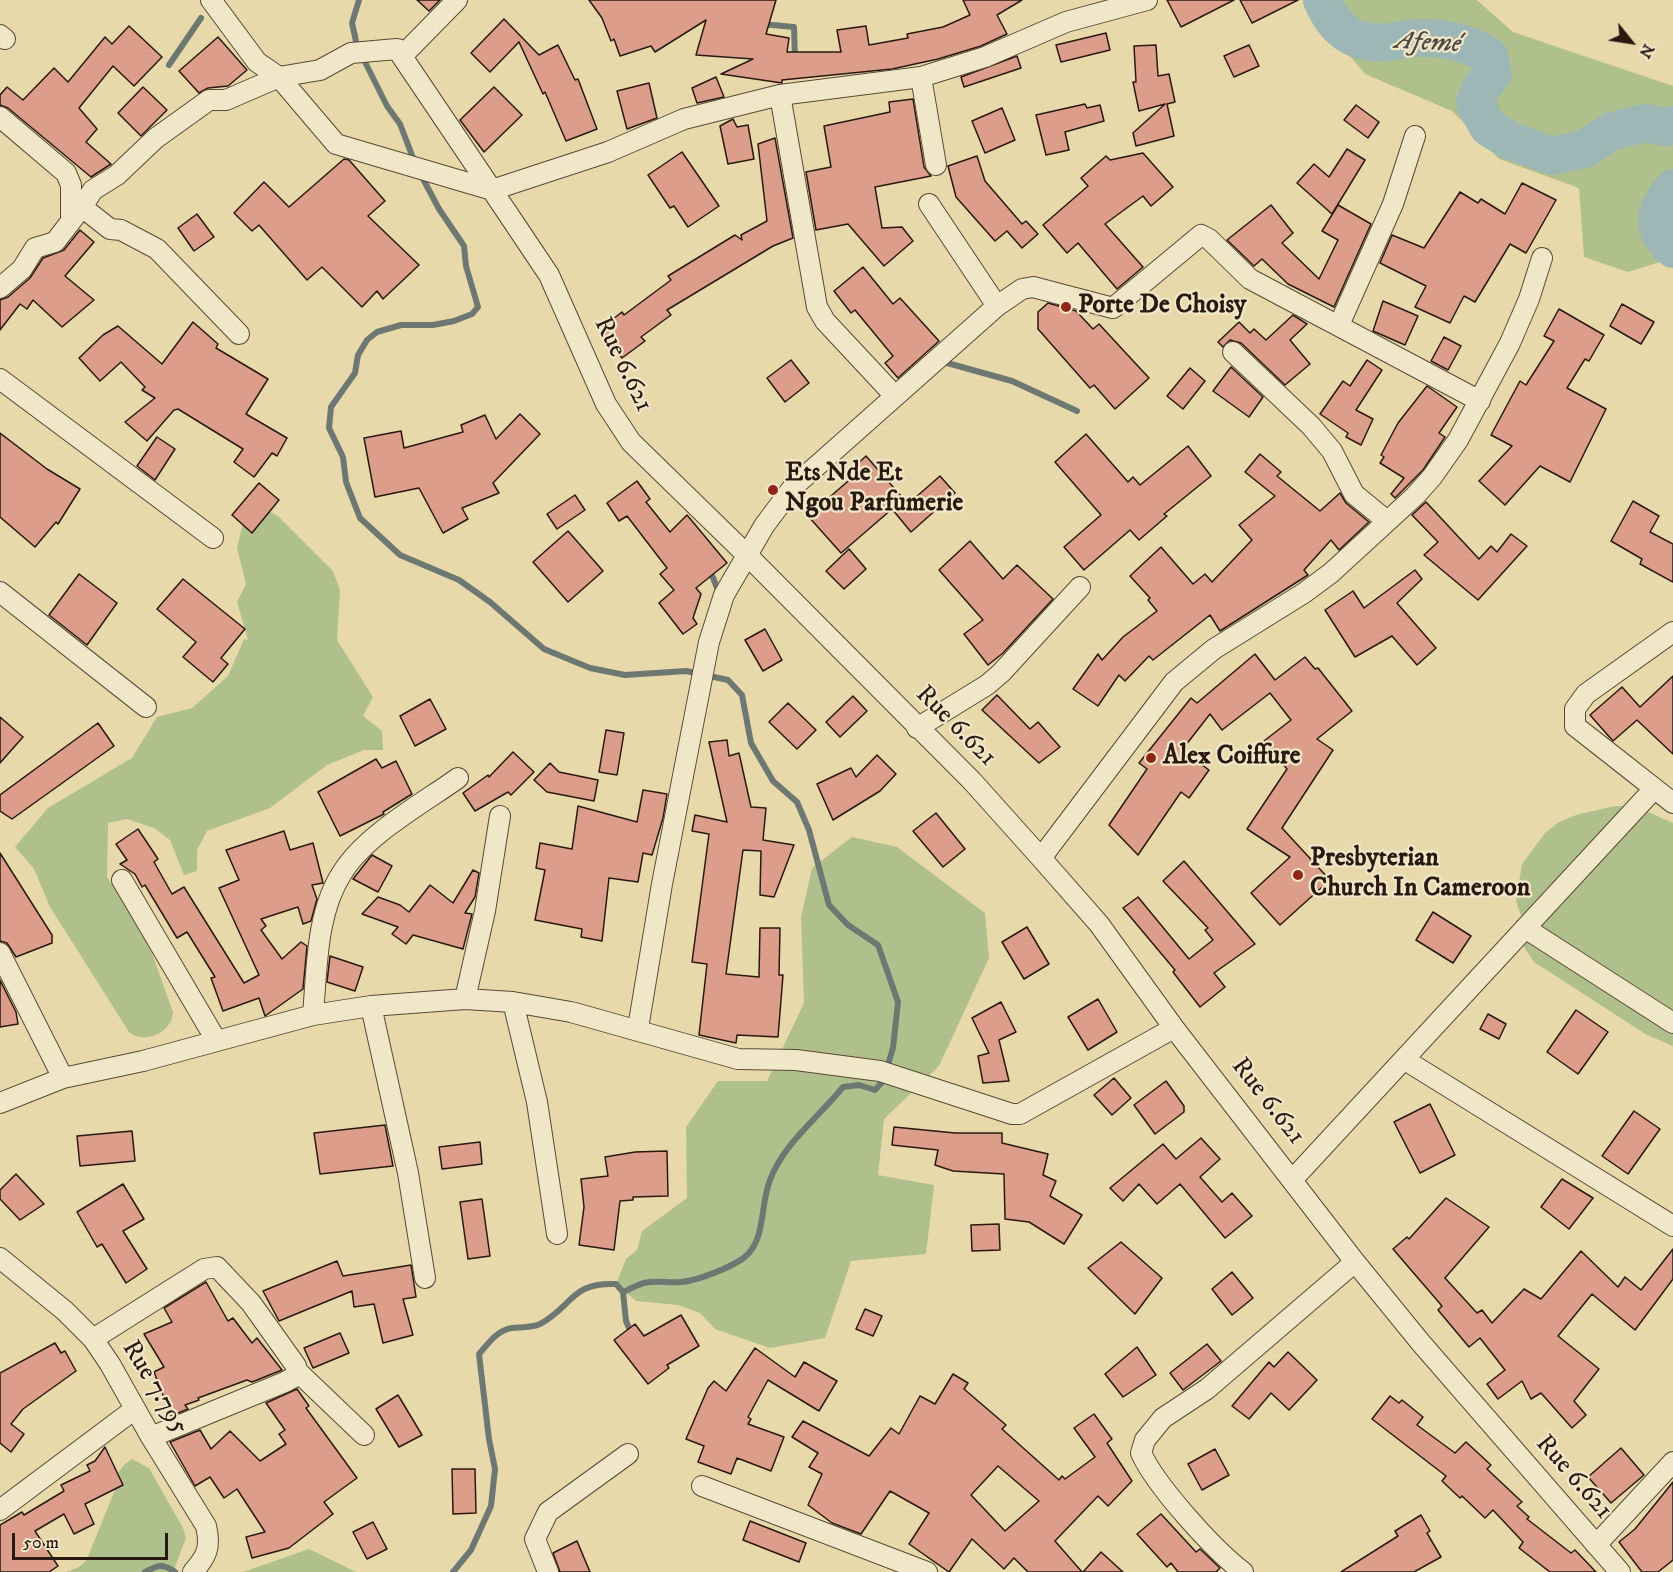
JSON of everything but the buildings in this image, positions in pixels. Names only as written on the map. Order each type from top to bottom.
[{"type":"street","points":[[211,0],[257,62],[279,77],[336,144],[492,190],[608,152],[684,119],[780,95],[921,77],[985,57],[1066,22],[1147,0]]},
{"type":"street","points":[[0,288],[22,268],[35,248],[55,242],[93,190],[117,175],[156,138],[209,100],[226,100],[279,77],[320,70],[351,53],[397,49],[406,52],[457,0]]},
{"type":"street","name":"Rue 6.621","points":[[397,49],[549,274],[606,404],[631,442],[972,781],[1099,924],[1174,1028],[1355,1262],[1421,1343],[1620,1572]]},
{"type":"street","points":[[921,77],[936,165]]},
{"type":"street","points":[[780,95],[817,307],[825,321],[895,396]]},
{"type":"street","points":[[0,117],[66,173],[72,185],[76,213]]},
{"type":"street","points":[[1339,325],[1382,231],[1415,136]]},
{"type":"street","points":[[929,204],[997,306]]},
{"type":"street","points":[[76,213],[110,229],[121,230],[158,249],[239,334]]},
{"type":"street","points":[[638,1029],[662,884],[709,642],[724,595],[769,519],[793,487],[997,306],[1022,289],[1033,287],[1113,308],[1201,235],[1209,239],[1250,279],[1480,401]]},
{"type":"street","points":[[1041,858],[1174,682],[1214,649],[1322,580],[1432,477],[1480,401],[1529,298],[1542,258]]},
{"type":"street","points":[[1233,352],[1311,426],[1332,451],[1354,495],[1387,521]]},
{"type":"street","points":[[0,379],[213,538]]},
{"type":"street","points":[[917,728],[1001,674],[1080,588]]},
{"type":"street","points":[[0,592],[146,707]]},
{"type":"street","points":[[1673,632],[1586,694],[1575,709],[1575,726],[1653,790],[1673,803]]},
{"type":"street","points":[[313,1015],[322,930],[331,896],[341,873],[355,855],[390,826],[459,778]]},
{"type":"street","points":[[1293,1179],[1653,790]]},
{"type":"street","points":[[465,999],[485,911],[500,816]]},
{"type":"street","points":[[122,880],[216,1040]]},
{"type":"street","points":[[1525,928],[1673,1023]]},
{"type":"street","points":[[0,953],[63,1078]]},
{"type":"street","points":[[0,1103],[63,1078],[143,1061],[313,1015],[371,1006],[465,999],[513,1002],[571,1012],[738,1059],[796,1060],[880,1071],[1011,1114],[1020,1114],[1174,1028]]},
{"type":"street","points":[[513,1002],[537,1102],[557,1234]]},
{"type":"street","points":[[371,1006],[408,1173],[425,1278]]},
{"type":"street","points":[[1405,1060],[1673,1226]]},
{"type":"street","name":"Rue 7.795","points":[[0,1258],[65,1311],[93,1339],[110,1364],[151,1437],[206,1526],[209,1540],[208,1554],[193,1572]]},
{"type":"street","points":[[1243,1572],[1167,1493],[1148,1468],[1141,1453],[1145,1440],[1163,1418],[1207,1389],[1355,1262]]},
{"type":"street","points":[[93,1339],[204,1269],[217,1267],[251,1303],[297,1371],[364,1435]]},
{"type":"street","points":[[151,1437],[285,1382],[296,1376],[297,1371]]},
{"type":"street","points":[[0,1510],[135,1409]]},
{"type":"street","points":[[548,1572],[535,1539],[548,1512],[628,1454]]},
{"type":"street","points":[[1596,1545],[1673,1462]]},
{"type":"street","points":[[702,1486],[927,1572]]},
{"type":"green space","points":[[1310,0],[1477,0],[1513,32],[1673,86],[1673,258],[1628,272],[1584,257],[1579,188],[1499,159],[1452,111],[1365,74],[1313,12]]},
{"type":"green space","points":[[269,511],[278,516],[333,571],[340,590],[337,640],[373,697],[363,716],[382,731],[383,750],[364,750],[327,765],[270,808],[207,831],[197,850],[197,871],[184,875],[170,840],[154,828],[127,819],[108,823],[107,877],[143,928],[173,1012],[168,1026],[157,1035],[135,1036],[129,1032],[50,907],[34,869],[15,847],[48,808],[132,758],[157,717],[192,708],[228,676],[244,639],[248,640],[237,602],[246,584],[237,548],[243,523]]},
{"type":"green space","points":[[1615,806],[1635,806],[1673,823],[1673,1046],[1647,1035],[1534,962],[1524,947],[1525,928],[1516,901],[1522,864],[1545,833],[1559,822],[1576,815]]},
{"type":"green space","points":[[852,837],[897,847],[985,913],[989,958],[939,1066],[884,1119],[878,1175],[934,1185],[926,1254],[851,1261],[825,1338],[770,1348],[715,1329],[700,1313],[678,1305],[636,1301],[616,1284],[626,1259],[637,1250],[642,1231],[687,1198],[686,1127],[718,1081],[767,1081],[804,1003],[801,917],[812,868]]},
{"type":"green space","points":[[132,1459],[149,1468],[183,1528],[186,1538],[173,1572],[66,1572],[79,1567],[86,1561],[115,1490],[117,1476]]},
{"type":"green space","points":[[309,1549],[356,1572],[243,1572]]},
{"type":"waterway","points":[[359,0],[352,23],[357,46],[387,106],[400,124],[415,163]]},
{"type":"waterway","name":"Afemé","points":[[1322,0],[1340,28],[1357,39],[1378,43],[1415,38],[1437,39],[1464,44],[1489,56],[1493,74],[1481,88],[1475,103],[1488,127],[1509,140],[1552,156],[1584,149],[1612,131],[1645,123],[1665,127],[1673,125]]},
{"type":"waterway","points":[[169,65],[201,18]]},
{"type":"waterway","points":[[761,24],[794,27],[795,58]]},
{"type":"waterway","points":[[421,175],[439,209],[464,246],[466,266],[478,307],[472,314],[454,321],[433,325],[401,325],[377,332],[367,340],[358,355],[355,373],[331,407],[329,428],[343,457],[346,482],[360,518],[400,555],[459,580],[490,602],[544,649],[590,668],[625,675],[686,671],[728,680],[742,695],[751,743],[773,781],[797,802],[809,830],[829,905],[848,925],[878,945],[898,1002],[893,1048],[883,1081],[875,1090],[859,1085],[843,1087],[793,1142],[770,1180],[760,1231],[752,1250],[745,1257],[723,1269],[688,1281],[648,1282],[623,1292],[616,1284],[590,1287],[574,1296],[540,1324],[507,1329],[502,1332],[493,1338],[479,1354],[489,1439],[495,1469],[491,1506],[471,1550],[453,1572]]},
{"type":"waterway","name":"Afemé","points":[[1673,188],[1662,204],[1657,219],[1660,234],[1673,249]]},
{"type":"waterway","points":[[940,361],[1012,381],[1077,411]]},
{"type":"waterway","points":[[709,568],[720,595]]},
{"type":"waterway","points":[[623,1292],[626,1321],[632,1335]]},
{"type":"waterway","points":[[145,1572],[160,1566],[175,1572]]},
{"type":"place","name":"Porte De Choisy","points":[[1066,307]]},
{"type":"place","name":"Ets Nde Et Ngou Parfumerie","points":[[773,490]]},
{"type":"place","name":"Alex Coiffure","points":[[1151,758]]},
{"type":"place","name":"Presbyterian Church In Cameroon","points":[[1298,875]]}]
